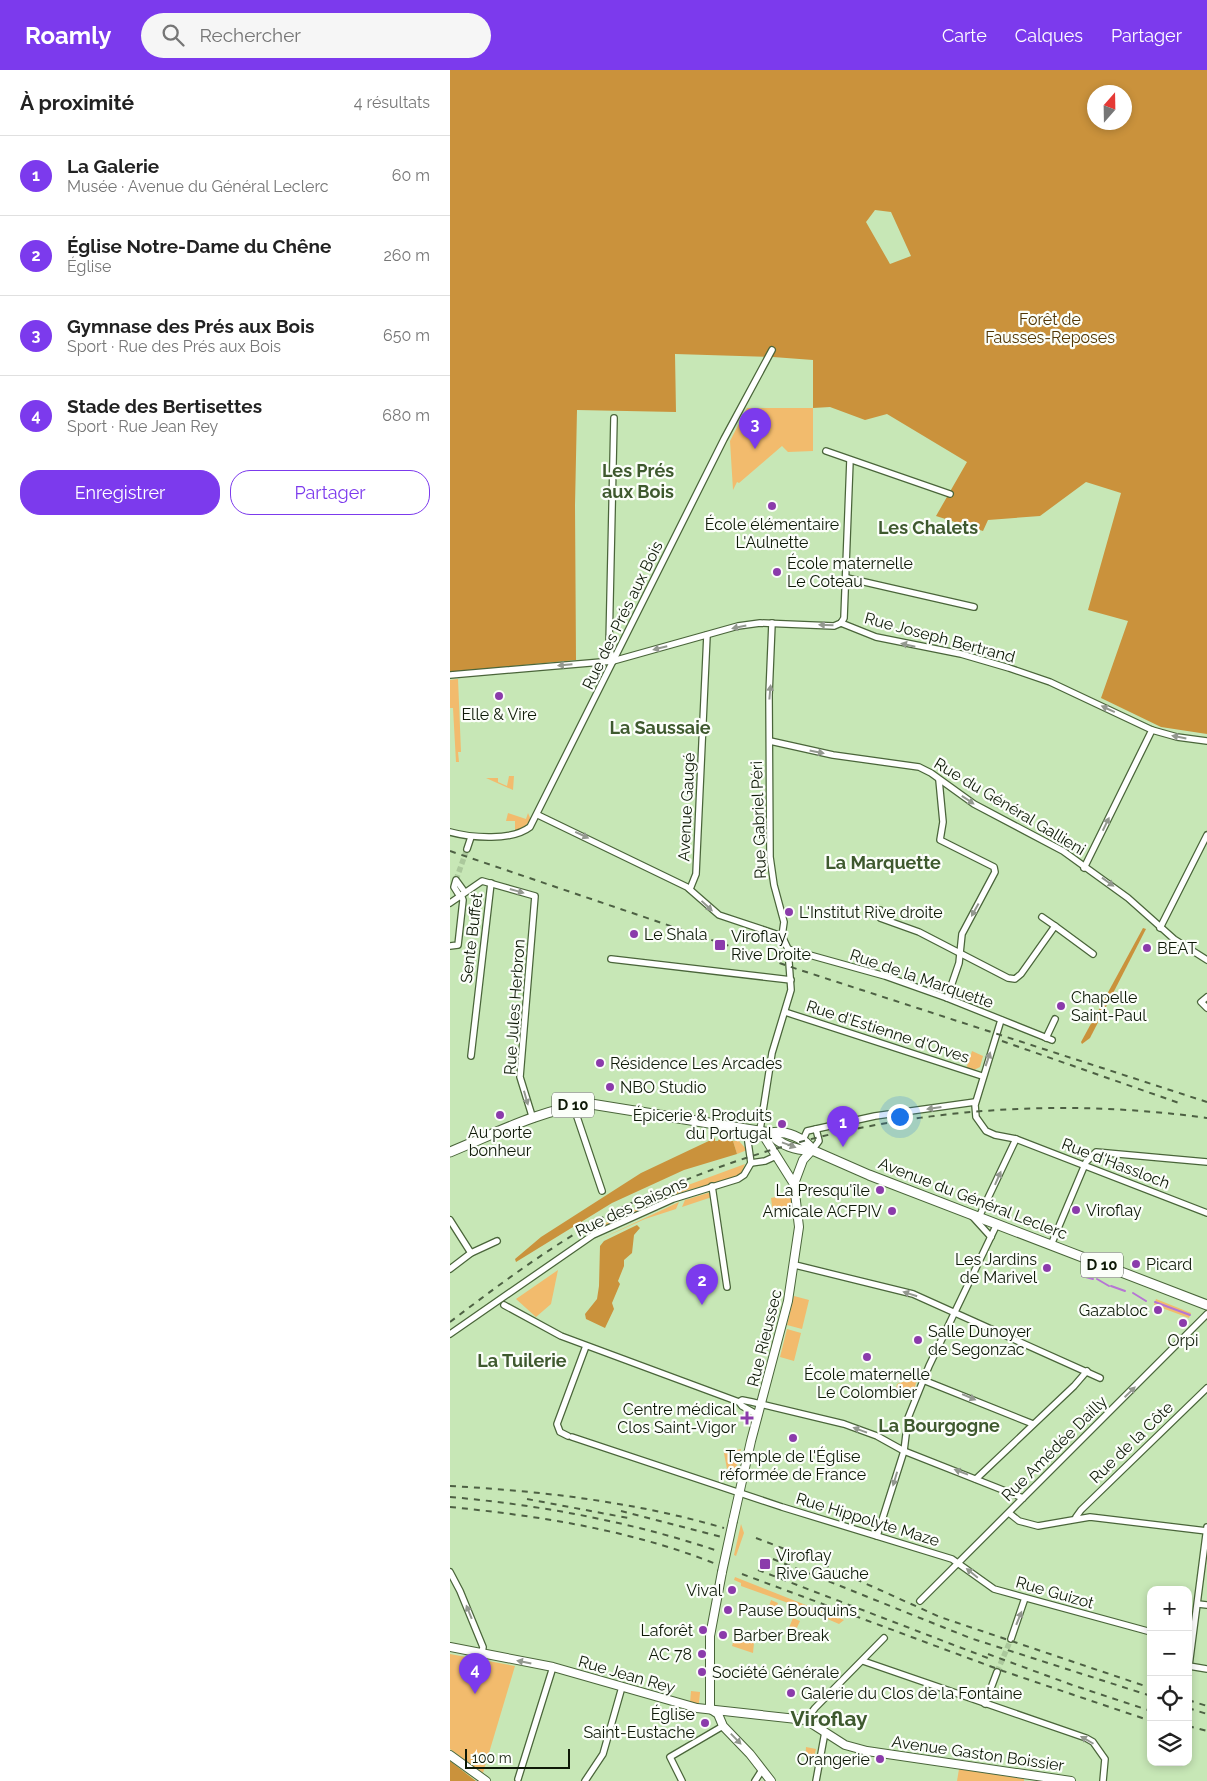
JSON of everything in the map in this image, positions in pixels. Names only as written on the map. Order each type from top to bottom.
[{"type":"main road","name":"Avenue du Général Leclerc","points":[[450,1152],[573,1105],[591,1104],[771,1133],[778,1131],[807,1142],[812,1150]]},
{"type":"main road","name":"Avenue du Général Leclerc","points":[[771,1133],[775,1140],[804,1151],[812,1150],[1207,1305]]},
{"type":"street","name":"Rue des Prés aux Bois","points":[[450,832],[471,837],[518,835],[530,826],[538,815],[724,439],[772,350]]},
{"type":"street","points":[[613,661],[609,646],[614,418]]},
{"type":"street","points":[[826,451],[950,494]]},
{"type":"street","points":[[841,622],[844,618],[847,578],[850,460]]},
{"type":"street","points":[[847,578],[974,607]]},
{"type":"street","name":"Rue Joseph Bertrand","points":[[450,675],[613,661],[738,626],[760,622],[834,626],[841,622],[876,637],[961,654],[1050,682],[1152,730],[1178,737],[1207,741]]},
{"type":"street","name":"Rue Gabriel Péri","points":[[760,1130],[767,1073],[785,1012],[792,980],[788,949],[782,936],[784,922],[774,885],[770,856],[769,695],[772,623]]},
{"type":"street","name":"Avenue Gaugé","points":[[690,889],[694,886],[697,865],[707,635]]},
{"type":"street","points":[[1084,868],[1152,730]]},
{"type":"street","name":"Rue du Général Gallieni","points":[[770,741],[833,755],[919,767],[931,773],[974,804],[1063,851],[1128,898],[1160,928],[1207,960]]},
{"type":"street","points":[[939,780],[943,822],[940,840],[994,867],[996,872],[962,934],[957,972],[947,998]]},
{"type":"street","points":[[538,815],[690,889],[711,910],[722,917],[782,936]]},
{"type":"street","points":[[1160,928],[1204,846],[1207,835]]},
{"type":"street","points":[[467,849],[471,837]]},
{"type":"street","points":[[450,903],[480,881],[491,883]]},
{"type":"street","name":"Rue Jules Herbron","points":[[491,883],[535,896],[520,1077],[533,1119]]},
{"type":"street","name":"Sente Buffet","points":[[470,1056],[491,883]]},
{"type":"street","points":[[450,946],[458,945],[463,900],[461,894]]},
{"type":"street","points":[[880,910],[880,918],[919,932],[960,955],[991,968],[1008,978],[1015,979],[1021,974],[1055,926]]},
{"type":"street","points":[[1042,917],[1093,954]]},
{"type":"street","name":"Rue de la Marquette","points":[[788,949],[878,974],[947,998],[1049,1039],[1055,1019]]},
{"type":"street","points":[[611,959],[792,980]]},
{"type":"street","points":[[1207,997],[1201,1002],[1207,1008]]},
{"type":"street","name":"Rue d'Estienne d'Orves","points":[[785,1012],[982,1076]]},
{"type":"street","name":"Rue d'Estienne d'Orves","points":[[975,1102],[1001,1020]]},
{"type":"street","points":[[803,1140],[807,1132],[816,1129],[893,1113],[975,1102],[976,1117],[986,1131],[995,1135],[1016,1138],[979,1217]]},
{"type":"street","points":[[573,1105],[602,1191]]},
{"type":"street","points":[[746,1128],[752,1163],[765,1161],[776,1156]]},
{"type":"street","points":[[794,1184],[803,1160],[819,1141],[816,1129]]},
{"type":"street","name":"Rue Rieussec","points":[[714,1709],[710,1636],[733,1521],[788,1301],[795,1265],[799,1219],[794,1184],[760,1130]]},
{"type":"street","name":"Rue d'Hassloch","points":[[1016,1138],[1207,1213]]},
{"type":"street","points":[[1051,1245],[1090,1156],[1102,1151],[1207,1162]]},
{"type":"street","name":"Rue des Saisons","points":[[450,1334],[593,1235],[673,1199],[712,1186],[738,1180],[752,1163]]},
{"type":"street","points":[[712,1186],[728,1287]]},
{"type":"street","points":[[969,1213],[990,1237]]},
{"type":"street","points":[[450,1220],[471,1253]]},
{"type":"street","points":[[877,1536],[904,1451],[908,1418],[923,1380],[997,1224]]},
{"type":"street","points":[[450,1269],[471,1253],[497,1241]]},
{"type":"street","points":[[795,1265],[913,1294],[1100,1378]]},
{"type":"street","points":[[504,1305],[547,1330],[739,1402],[742,1406],[758,1415]]},
{"type":"street","name":"Rue Amédée Dailly","points":[[920,1601],[1207,1314]]},
{"type":"street","name":"Rue Hippolyte Maze","points":[[586,1346],[557,1424],[560,1432],[570,1437],[952,1559],[959,1564]]},
{"type":"street","points":[[976,1479],[1074,1386],[1087,1371]]},
{"type":"street","points":[[923,1380],[1032,1424]]},
{"type":"street","name":"Rue de la Côte","points":[[1076,1517],[1080,1510],[1207,1388]]},
{"type":"street","points":[[739,1402],[742,1400],[844,1424],[877,1436],[904,1451],[1023,1498]]},
{"type":"street","points":[[1008,1513],[1020,1521],[1038,1526],[1051,1525],[1076,1517],[1090,1516],[1206,1530],[1198,1604],[1191,1631]]},
{"type":"street","name":"Rue Guizot","points":[[959,1564],[989,1587],[1147,1631]]},
{"type":"street","points":[[450,1572],[460,1591],[483,1647],[482,1653]]},
{"type":"street","points":[[1011,1639],[1025,1598]]},
{"type":"street","points":[[1198,1604],[1207,1605]]},
{"type":"street","points":[[806,1720],[810,1713],[884,1638]]},
{"type":"street","name":"Rue Jean Rey","points":[[450,1647],[552,1668],[689,1706],[806,1720]]},
{"type":"street","points":[[862,1660],[1093,1742],[1104,1759],[1102,1781]]},
{"type":"street","points":[[1192,1666],[1207,1668]]},
{"type":"street","points":[[518,1778],[552,1668]]},
{"type":"street","points":[[986,1704],[997,1672]]},
{"type":"street","points":[[585,1781],[603,1754],[622,1687]]},
{"type":"street","points":[[714,1709],[723,1726],[750,1754],[771,1781]]},
{"type":"street","name":"Avenue Gaston Boissier","points":[[806,1720],[845,1745],[874,1752],[1071,1781]]},
{"type":"street","points":[[682,1781],[670,1757],[723,1726]]},
{"type":"street","points":[[816,1781],[825,1732]]},
{"type":"street","points":[[450,1755],[486,1781]]},
{"type":"street","points":[[755,1781],[762,1770]]},
{"type":"shaded area","points":[[747,408],[813,408],[813,451],[788,452],[782,446],[739,483],[737,482],[733,490],[730,441]]},
{"type":"shaded area","points":[[458,679],[461,752],[458,752],[459,762],[456,762],[453,708],[450,708],[450,680]]},
{"type":"shaded area","points":[[509,776],[514,776],[513,790],[486,778],[498,778],[498,782],[507,786]]},
{"type":"shaded area","points":[[508,813],[526,819],[528,813],[531,820],[522,829],[515,830],[515,821],[506,821]]},
{"type":"shaded area","points":[[972,1051],[983,1056],[980,1067],[972,1071],[966,1069]]},
{"type":"shaded area","points":[[733,1141],[739,1141],[747,1150],[737,1154]]},
{"type":"shaded area","points":[[745,1164],[741,1174],[735,1178],[688,1190],[661,1200],[593,1231],[593,1229],[688,1185]]},
{"type":"shaded area","points":[[711,1192],[712,1197],[682,1207],[685,1200]]},
{"type":"shaded area","points":[[791,1194],[793,1212],[773,1214],[771,1198]]},
{"type":"shaded area","points":[[679,1202],[676,1209],[645,1219],[596,1241]]},
{"type":"shaded area","points":[[558,1270],[551,1304],[536,1317],[516,1299]]},
{"type":"shaded area","points":[[794,1296],[809,1300],[802,1329],[787,1325]]},
{"type":"shaded area","points":[[1156,1299],[1191,1313],[1189,1318],[1154,1305]]},
{"type":"shaded area","points":[[787,1329],[801,1333],[794,1361],[780,1357]]},
{"type":"shaded area","points":[[908,1380],[917,1380],[913,1393],[896,1389],[897,1384]]},
{"type":"shaded area","points":[[741,1449],[736,1468],[727,1469],[724,1453]]},
{"type":"shaded area","points":[[741,1524],[744,1533],[736,1556],[734,1555]]},
{"type":"shaded area","points":[[735,1577],[844,1620],[839,1624],[802,1608],[741,1586],[741,1583],[734,1580]]},
{"type":"shaded area","points":[[771,1600],[778,1603],[774,1614],[767,1612]]},
{"type":"shaded area","points":[[793,1618],[800,1621],[795,1632],[792,1633],[788,1630]]},
{"type":"shaded area","points":[[735,1636],[754,1643],[753,1653],[732,1646]]},
{"type":"shaded area","points":[[450,1654],[515,1666],[483,1773],[450,1749]]},
{"type":"shaded area","points":[[691,1691],[700,1692],[699,1703],[690,1703]]},
{"type":"shaded area","points":[[806,1747],[816,1749],[812,1765],[805,1763]]},
{"type":"shaded area","points":[[959,1769],[1024,1779],[1024,1781],[957,1781]]},
{"type":"green space","name":"Forêt de Fausses-Reposes","points":[[450,70],[1207,70],[1207,734],[1161,727],[1101,698],[1128,621],[1088,610],[1121,493],[1086,482],[1040,516],[988,520],[983,531],[936,516],[967,462],[887,414],[865,420],[830,407],[813,408],[813,360],[675,354],[676,412],[577,410],[575,505],[576,660],[450,672]],"holes":[[[875,210],[891,212],[911,256],[890,264],[866,222]]]},
{"type":"green space","points":[[1143,928],[1146,929],[1090,1038],[1082,1044],[1081,1042]]},
{"type":"green space","points":[[715,1138],[715,1141],[719,1139],[733,1141],[737,1154],[684,1170],[612,1203],[516,1262],[515,1259],[541,1237],[641,1173]]},
{"type":"green space","points":[[637,1225],[640,1228],[634,1235],[632,1253],[624,1260],[624,1266],[618,1281],[620,1284],[612,1303],[614,1309],[605,1328],[586,1319],[585,1314],[597,1299],[600,1246],[604,1241]]},
{"type":"green space","points":[[450,1761],[476,1781],[450,1781]]},
{"type":"waterway","points":[[1082,1276],[1093,1279]]},
{"type":"waterway","points":[[1097,1279],[1109,1286]]},
{"type":"waterway","points":[[1111,1286],[1125,1291]]},
{"type":"waterway","points":[[1133,1293],[1146,1301]]},
{"type":"waterway","points":[[1155,1302],[1190,1315]]},
{"type":"tunnel","points":[[456,880],[467,849]]},
{"type":"tunnel","points":[[997,1672],[1011,1639]]},
{"type":"railway","points":[[450,851],[797,969],[1207,1102]]},
{"type":"railway","points":[[1002,1041],[1179,1103]]},
{"type":"railway","points":[[450,1322],[538,1258],[574,1234],[617,1210],[693,1177],[755,1155],[818,1137],[946,1114],[1011,1109],[1077,1108],[1142,1111],[1207,1118]]},
{"type":"railway","points":[[450,1486],[588,1499],[657,1511],[724,1528]]},
{"type":"railway","points":[[450,1497],[484,1500],[586,1516],[653,1531],[718,1551]]},
{"type":"railway","points":[[527,1499],[628,1518]]},
{"type":"railway","points":[[450,1507],[551,1520],[618,1533],[684,1552],[716,1564]]},
{"type":"railway","points":[[621,1511],[722,1537]]},
{"type":"railway","points":[[756,1538],[811,1559],[940,1617],[1147,1687]]},
{"type":"railway","points":[[773,1559],[970,1638],[1147,1695]]},
{"type":"railway","points":[[758,1570],[993,1660]]},
{"type":"railway","points":[[742,1574],[1003,1671],[1147,1720]]},
{"type":"railway","points":[[988,1654],[1147,1710]]},
{"type":"railway","points":[[1192,1701],[1207,1706]]},
{"type":"railway","points":[[1192,1709],[1207,1714]]},
{"type":"railway","points":[[1192,1727],[1207,1731]]},
{"type":"place","name":"Gymnase des Prés aux Bois","points":[[755,449]]},
{"type":"place","name":"École élémentaire L'Aulnette","points":[[772,506]]},
{"type":"place","name":"École maternelle Le Coteau","points":[[777,572]]},
{"type":"place","name":"Elle & Vire","points":[[499,696]]},
{"type":"place","name":"L'Institut Rive droite","points":[[789,912]]},
{"type":"place","name":"Le Shala","points":[[634,934]]},
{"type":"place","name":"Viroflay Rive Droite","points":[[720,945]]},
{"type":"place","name":"BEAT","points":[[1147,948]]},
{"type":"place","name":"Chapelle Saint-Paul","points":[[1061,1006]]},
{"type":"place","name":"Résidence Les Arcades","points":[[600,1063]]},
{"type":"place","name":"NBO Studio","points":[[610,1087]]},
{"type":"place","name":"Au porte bonheur","points":[[500,1115]]},
{"type":"place","name":"Épicerie & Produits du Portugal","points":[[782,1124]]},
{"type":"place","name":"La Galerie","points":[[843,1147]]},
{"type":"place","name":"La Presqu'île","points":[[880,1190]]},
{"type":"place","name":"Viroflay","points":[[1076,1210]]},
{"type":"place","name":"Amicale ACFPIV","points":[[892,1211]]},
{"type":"place","name":"Picard","points":[[1136,1264]]},
{"type":"place","name":"Les Jardins de Marivel","points":[[1047,1268]]},
{"type":"place","name":"Église Notre-Dame du Chêne","points":[[702,1305]]},
{"type":"place","name":"Gazabloc","points":[[1158,1310]]},
{"type":"place","name":"Orpi","points":[[1183,1323]]},
{"type":"place","name":"Salle Dunoyer de Segonzac","points":[[918,1340]]},
{"type":"place","name":"École maternelle Le Colombier","points":[[867,1357]]},
{"type":"place","name":"Centre médical Clos Saint-Vigor","points":[[747,1418]]},
{"type":"place","name":"Temple de l'Église réformée de France","points":[[793,1438]]},
{"type":"place","name":"Viroflay Rive Gauche","points":[[765,1564]]},
{"type":"place","name":"Vival","points":[[732,1590]]},
{"type":"place","name":"Pause Bouquins","points":[[728,1610]]},
{"type":"place","name":"Laforêt","points":[[703,1630]]},
{"type":"place","name":"Barber Break","points":[[723,1635]]},
{"type":"place","name":"AC 78","points":[[702,1654]]},
{"type":"place","name":"Société Générale","points":[[702,1672]]},
{"type":"place","name":"Galerie du Clos de la Fontaine","points":[[791,1693]]},
{"type":"place","name":"Stade des Bertisettes","points":[[475,1694]]},
{"type":"place","name":"Église Saint-Eustache","points":[[705,1723]]},
{"type":"place","name":"Orangerie","points":[[880,1759]]},
{"type":"district","name":"Les Prés aux Bois","points":[[638,481]]},
{"type":"district","name":"Les Chalets","points":[[928,528]]},
{"type":"district","name":"La Saussaie","points":[[660,728]]},
{"type":"district","name":"La Marquette","points":[[883,863]]},
{"type":"district","name":"La Tuilerie","points":[[522,1361]]},
{"type":"district","name":"La Bourgogne","points":[[939,1426]]},
{"type":"district","name":"Viroflay","points":[[829,1719]]}]
